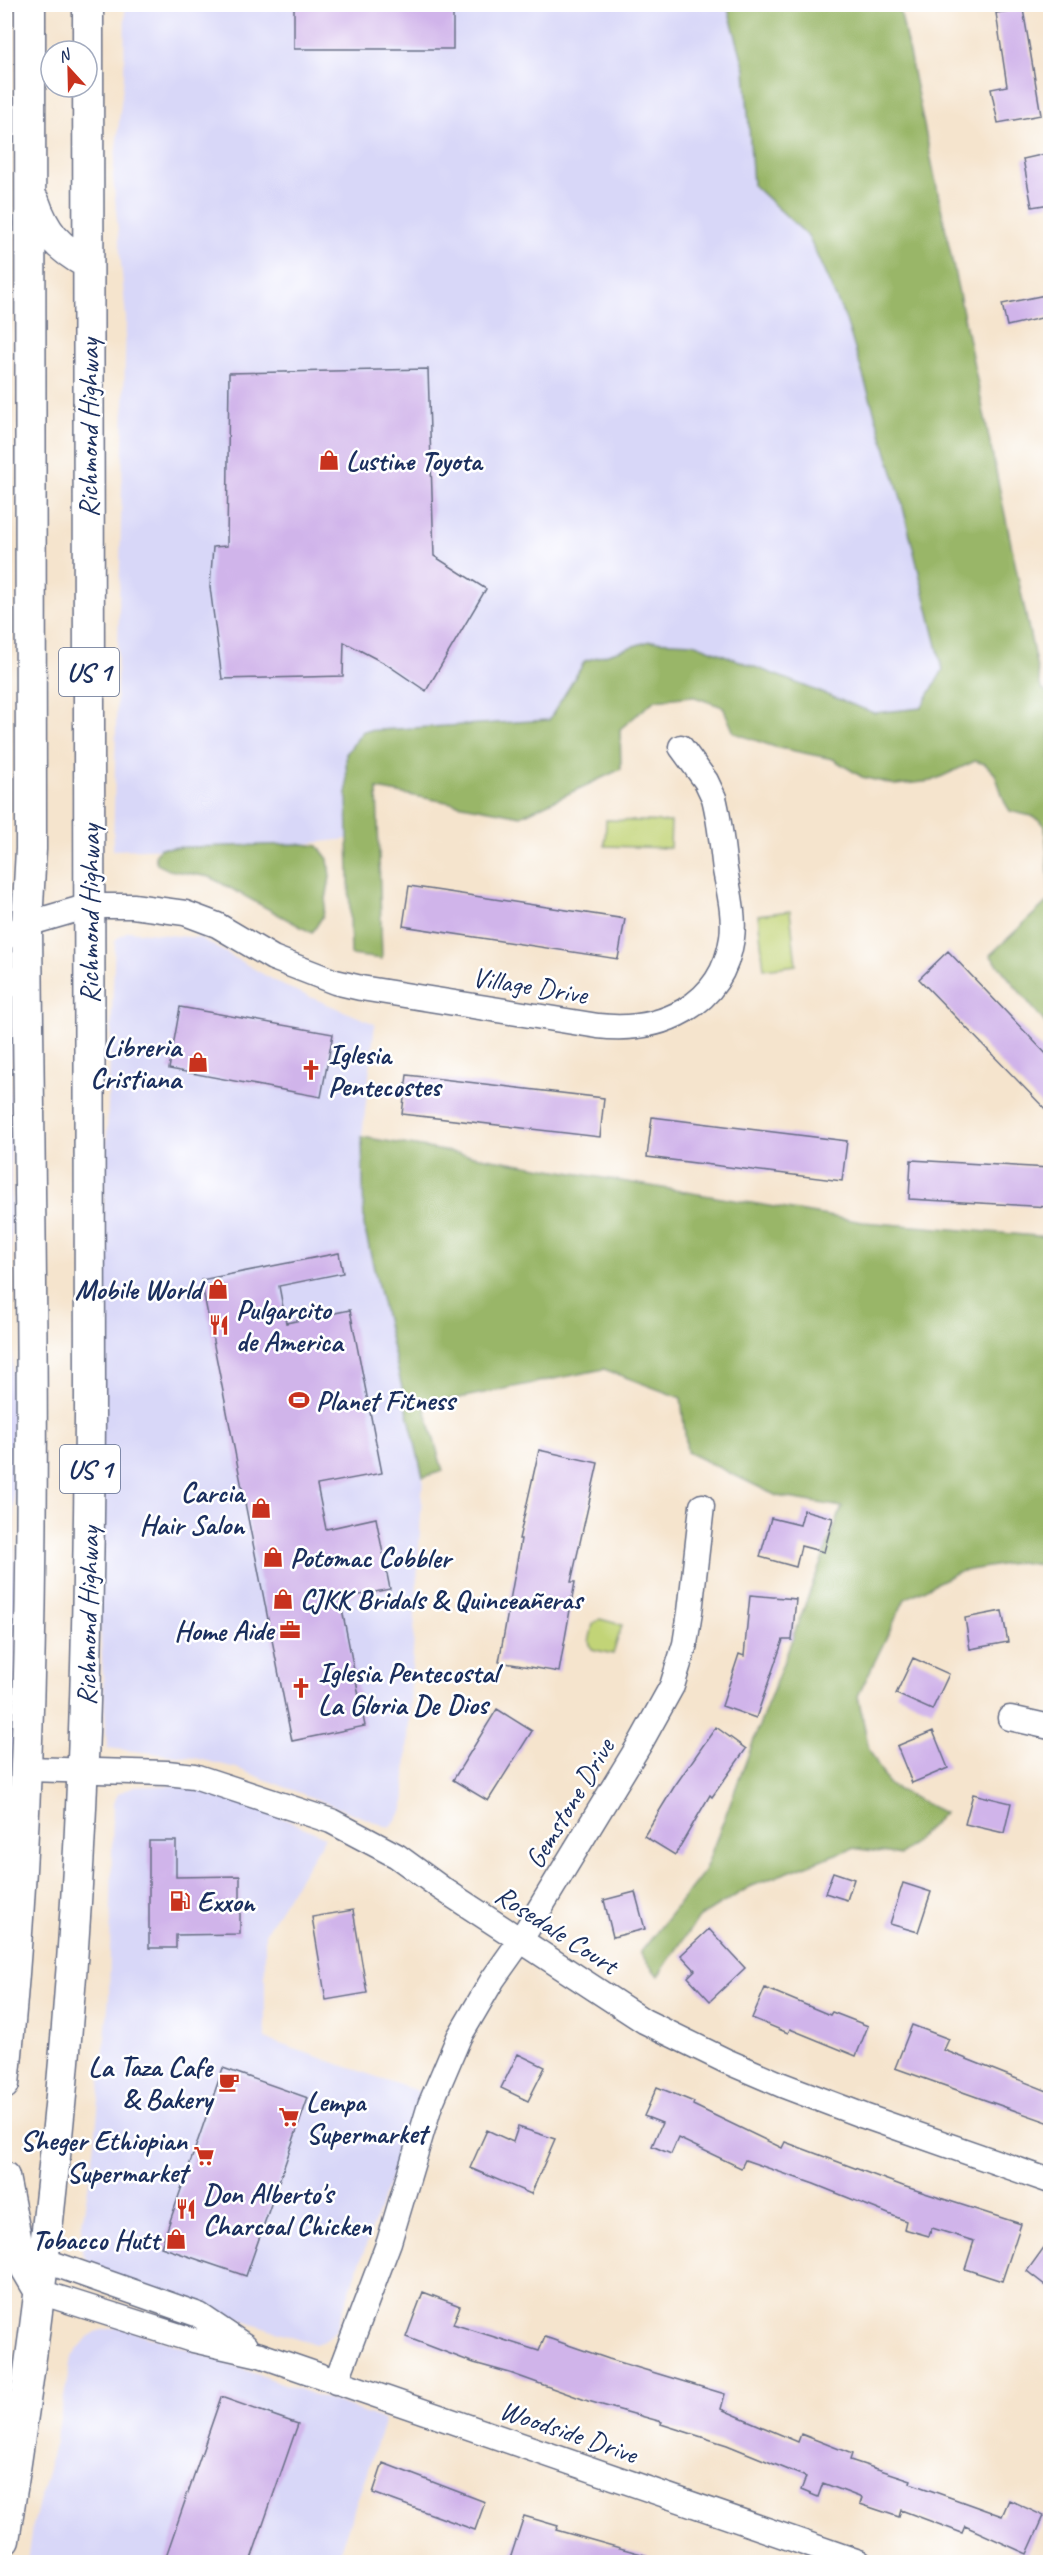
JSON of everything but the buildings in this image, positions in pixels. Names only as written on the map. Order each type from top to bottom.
[{"type":"main road","name":"Richmond Highway","points":[[4,2084],[27,1769],[31,1579],[16,931],[31,849],[30,4]]},
{"type":"main road","name":"Richmond Highway","points":[[4,2540],[44,2260],[68,2019],[83,1771],[88,1620],[90,1414],[88,4]]},
{"type":"main road","points":[[30,189],[50,236],[66,252],[88,264]]},
{"type":"main road","points":[[4,2177],[20,2258],[40,2292]]},
{"type":"street","name":"Village Drive","points":[[16,931],[89,906],[133,906],[185,913],[217,925],[273,958],[322,978],[361,988],[598,1026],[635,1028],[657,1023],[689,1007],[712,985],[723,969],[732,936],[732,913],[714,798],[706,781],[681,747]]},
{"type":"street","name":"Gemstone Drive","points":[[336,2382],[389,2242],[430,2105],[444,2071],[473,2011],[520,1941],[641,1742],[672,1686],[685,1644],[702,1506]]},
{"type":"street","points":[[1010,1718],[1050,1727]]},
{"type":"street","name":"Rosedale Court","points":[[27,1769],[167,1773],[194,1776],[331,1821],[397,1856],[520,1941],[644,2021],[726,2061],[864,2116],[1050,2181]]},
{"type":"street","name":"Woodside Drive","points":[[44,2260],[199,2316],[260,2355]]},
{"type":"street","name":"Woodside Drive","points":[[40,2292],[189,2339],[260,2355],[859,2562]]},
{"type":"shaded area","points":[[125,5],[727,5],[745,69],[753,185],[808,236],[846,320],[900,495],[943,670],[921,708],[874,713],[693,643],[585,661],[549,720],[363,731],[346,754],[348,839],[303,844],[113,850],[126,318],[113,176],[124,76]]},
{"type":"shaded area","points":[[5,47],[7,47],[8,111],[5,602]]},
{"type":"shaded area","points":[[128,931],[200,938],[284,986],[375,1024],[362,1137],[364,1226],[423,1478],[404,1809],[390,1828],[236,1768],[195,1758],[107,1748],[92,1483],[115,940]]},
{"type":"shaded area","points":[[18,993],[10,1063],[17,1826],[5,2087],[4,994]]},
{"type":"shaded area","points":[[198,1786],[245,1801],[325,1837],[265,1933],[265,2039],[421,2092],[336,2330],[324,2341],[315,2344],[107,2275],[92,2268],[82,2253],[81,2230],[94,2151],[109,1997],[113,1803],[119,1793],[131,1787]]},
{"type":"shaded area","points":[[119,2327],[385,2420],[336,2562],[27,2562],[31,2533],[58,2430],[71,2358],[88,2337],[98,2331]]},
{"type":"green space","points":[[727,5],[899,5],[1041,688],[1050,695],[1050,899],[1045,826],[1040,820],[1031,816],[1010,811],[995,774],[985,764],[975,761],[932,781],[896,785],[862,777],[833,759],[775,747],[734,733],[723,707],[692,696],[655,700],[620,729],[621,769],[521,816],[377,789],[382,959],[351,955],[346,754],[363,731],[549,720],[585,661],[650,641],[693,643],[874,713],[921,708],[943,670],[900,495],[846,320],[808,236],[753,185],[745,69]]},
{"type":"green space","points":[[606,820],[671,822],[670,848],[605,846]]},
{"type":"green space","points":[[303,844],[318,846],[328,859],[330,877],[323,916],[312,933],[210,877],[169,870],[157,864],[155,856],[160,848]]},
{"type":"green space","points":[[1050,899],[1050,1029],[990,955]]},
{"type":"green space","points":[[790,911],[796,965],[764,969],[758,915]]},
{"type":"green space","points":[[362,1137],[863,1222],[1050,1237],[1050,1566],[1018,1562],[958,1572],[905,1599],[858,1696],[869,1749],[889,1785],[944,1813],[901,1855],[852,1848],[751,1886],[698,1918],[658,1976],[640,1953],[704,1872],[842,1507],[777,1496],[687,1452],[681,1398],[604,1369],[424,1405],[443,1471],[423,1477],[364,1226]]},
{"type":"green space","points":[[600,1619],[622,1625],[613,1654],[592,1649],[589,1642],[593,1624]]},
{"type":"place","name":"Lustine Toyota","points":[[329,460]]},
{"type":"place","name":"Libreria Cristiana","points":[[198,1062]]},
{"type":"place","name":"Iglesia Pentecostes","points":[[311,1070]]},
{"type":"place","name":"Mobile World","points":[[218,1289]]},
{"type":"place","name":"Pulgarcito de America","points":[[219,1325]]},
{"type":"place","name":"Planet Fitness","points":[[299,1400]]},
{"type":"place","name":"Carcia Hair Salon","points":[[261,1508]]},
{"type":"place","name":"Potomac Cobbler","points":[[273,1557]]},
{"type":"place","name":"CJKK Bridals & Quinceañeras","points":[[283,1599]]},
{"type":"place","name":"Home Aide","points":[[290,1630]]},
{"type":"place","name":"Iglesia Pentecostal La Gloria De Dios","points":[[301,1688]]},
{"type":"place","name":"Exxon","points":[[180,1901]]},
{"type":"place","name":"La Taza Cafe & Bakery","points":[[229,2082]]},
{"type":"place","name":"Lempa Supermarket","points":[[289,2117]]},
{"type":"place","name":"Sheger Ethiopian Supermarket","points":[[204,2156]]},
{"type":"place","name":"Don Alberto's Charcoal Chicken","points":[[186,2209]]},
{"type":"place","name":"Tobacco Hutt","points":[[176,2239]]}]
